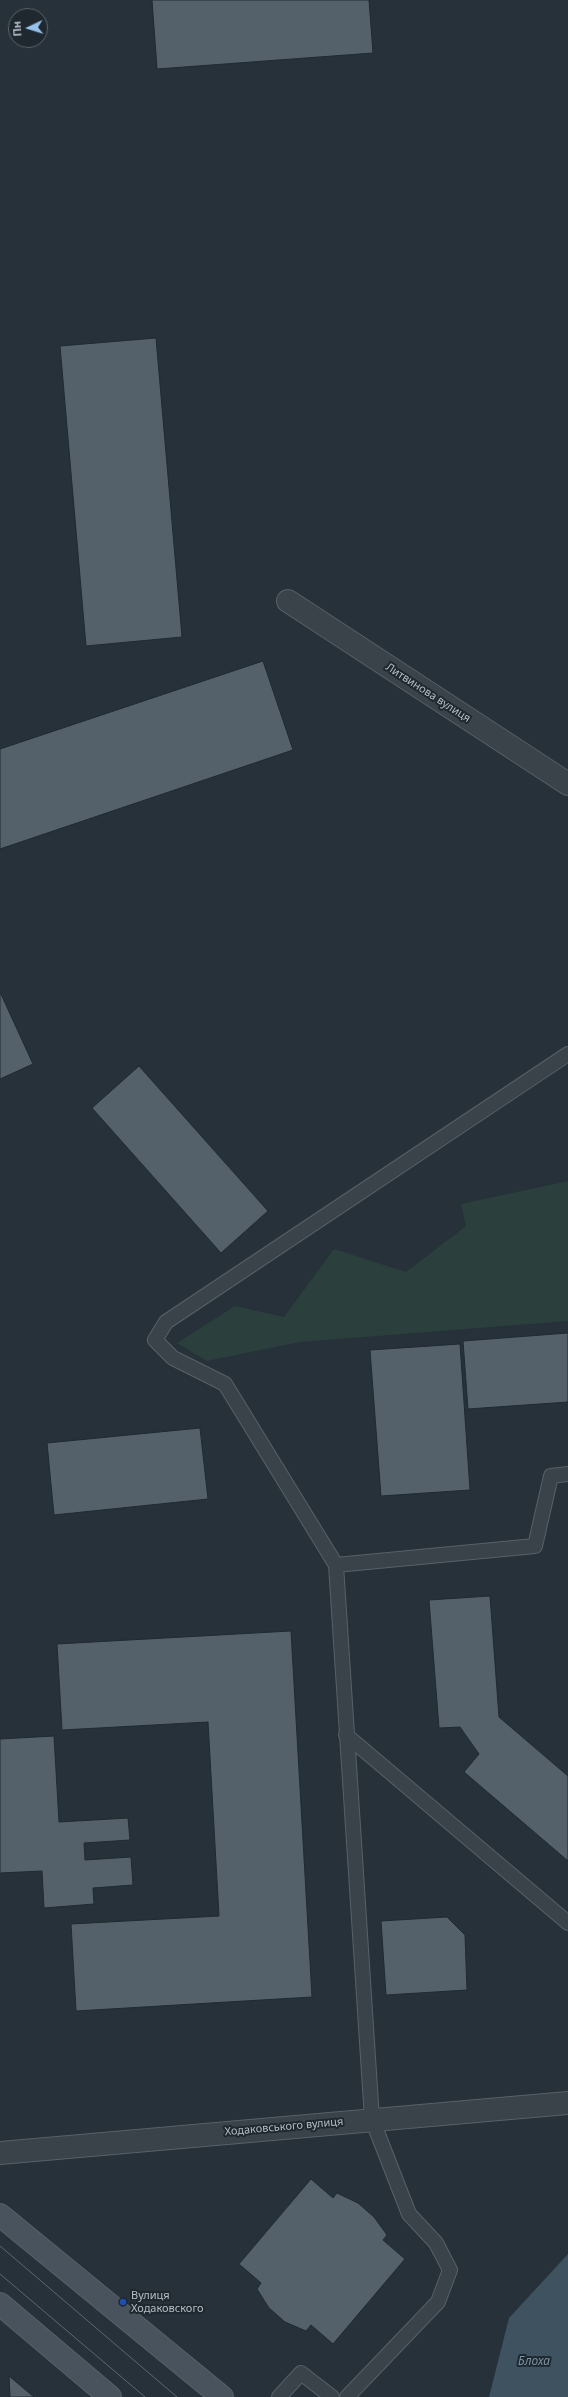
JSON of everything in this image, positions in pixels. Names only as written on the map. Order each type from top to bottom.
[{"type":"street","name":"Литвинова вулиця","points":[[288,601],[568,784]]},
{"type":"street","name":"Ходаковського вулиця","points":[[0,2153],[372,2119],[568,2103]]},
{"type":"street","points":[[0,2215],[222,2397]]},
{"type":"street","points":[[0,2304],[110,2397]]},
{"type":"lane","points":[[347,2397],[438,2302],[450,2270],[436,2243],[409,2214],[372,2119],[336,1565],[225,1384],[173,1358],[155,1340],[166,1322],[568,1054]]},
{"type":"lane","points":[[336,1565],[535,1546],[551,1476],[568,1474]]},
{"type":"lane","points":[[346,1736],[568,1923]]},
{"type":"lane","points":[[278,2397],[301,2373],[332,2397]]},
{"type":"green space","points":[[568,1181],[568,1321],[300,1342],[207,1361],[177,1343],[235,1306],[284,1317],[334,1249],[406,1272],[466,1226],[461,1204]]},
{"type":"water","name":"Блоха","points":[[568,2254],[568,2397],[489,2397],[509,2318]]},
{"type":"building","points":[[152,0],[369,0],[373,53],[157,69]]},
{"type":"building","points":[[156,338],[182,637],[86,646],[60,346]]},
{"type":"building","points":[[263,661],[293,750],[0,849],[0,749]]},
{"type":"building","points":[[0,992],[33,1064],[0,1079]]},
{"type":"building","points":[[139,1066],[268,1211],[221,1253],[92,1108]]},
{"type":"building","points":[[568,1333],[568,1402],[468,1409],[463,1341]]},
{"type":"building","points":[[460,1344],[470,1490],[381,1496],[370,1350]]},
{"type":"building","points":[[200,1428],[208,1499],[54,1515],[47,1443]]},
{"type":"building","points":[[490,1596],[499,1717],[568,1776],[568,1861],[464,1772],[479,1754],[460,1727],[439,1728],[429,1600]]},
{"type":"building","points":[[291,1631],[312,1997],[76,2011],[71,1924],[219,1916],[208,1722],[62,1730],[57,1644]]},
{"type":"building","points":[[54,1736],[59,1822],[128,1818],[130,1840],[84,1843],[85,1860],[131,1857],[133,1885],[93,1888],[94,1904],[44,1908],[42,1871],[0,1873],[0,1739]]},
{"type":"building","points":[[447,1917],[465,1935],[467,1990],[386,1995],[381,1921]]},
{"type":"building","points":[[311,2179],[333,2198],[337,2193],[358,2203],[374,2217],[387,2235],[383,2240],[405,2259],[333,2344],[311,2325],[306,2331],[285,2322],[269,2308],[257,2289],[261,2283],[239,2264]]},
{"type":"building","points":[[9,2376],[34,2397],[10,2397]]},
{"type":"tram line","points":[[0,2246],[177,2397]]},
{"type":"tram line","points":[[0,2274],[145,2397]]},
{"type":"place","name":"Вулиця Ходаковского","points":[[123,2302]]}]
